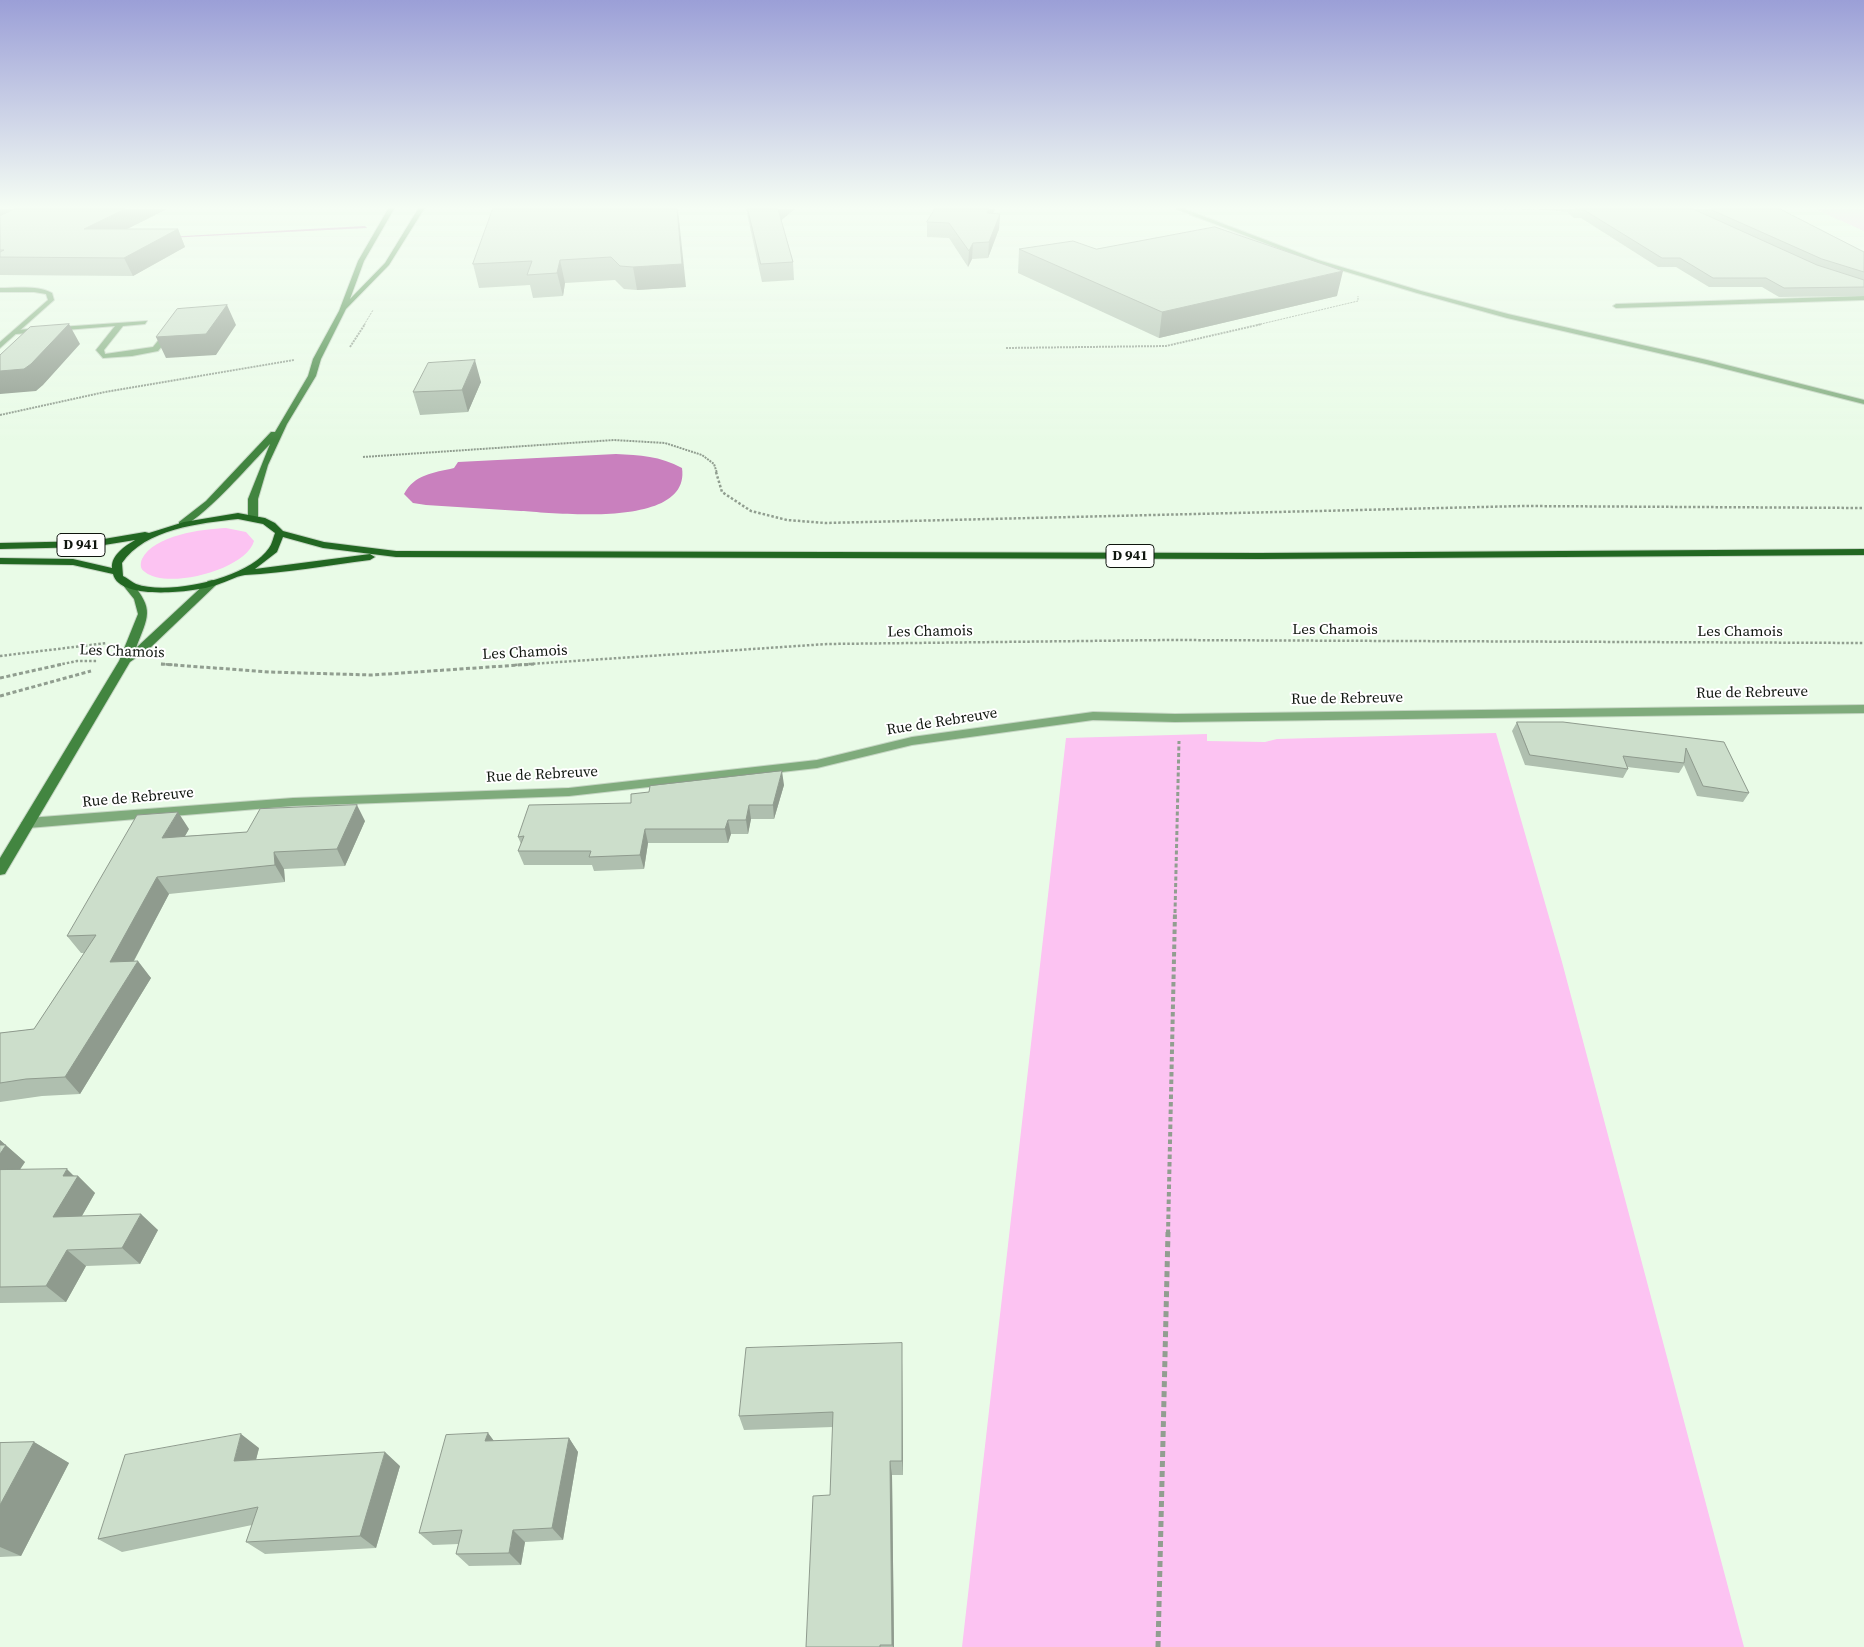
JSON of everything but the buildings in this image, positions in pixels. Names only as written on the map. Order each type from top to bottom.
[{"type":"main road","points":[[253,518],[253,499],[264,465],[283,424],[312,376],[317,358],[342,311],[352,286]]},
{"type":"main road","points":[[342,311],[366,286]]},
{"type":"main road","points":[[182,524],[209,503],[283,424]]},
{"type":"main road","points":[[0,870],[125,661],[132,643],[143,614],[139,598],[116,572],[120,558],[126,551],[161,531],[182,524],[220,517],[253,518],[271,524],[280,533],[280,543],[272,554],[257,565],[237,575],[212,583],[164,590],[137,588],[127,584]]},
{"type":"main road","name":"D 941","points":[[0,546],[92,544],[161,531]]},
{"type":"main road","name":"D 941","points":[[280,533],[323,545],[396,554],[1270,556],[1864,552]]},
{"type":"main road","name":"D 941","points":[[237,575],[396,554]]},
{"type":"main road","name":"D 941","points":[[0,560],[73,562],[116,572]]},
{"type":"main road","points":[[125,661],[146,646],[212,583]]},
{"type":"street","points":[[1399,286],[1514,318],[1707,362],[1864,402]]},
{"type":"street","points":[[0,290],[34,290],[49,293],[51,300],[0,346]]},
{"type":"street","points":[[1616,306],[1864,298]]},
{"type":"street","points":[[16,332],[145,322]]},
{"type":"street","points":[[121,324],[100,350],[103,356],[132,354],[155,349],[168,334]]},
{"type":"street","name":"Rue de Rebreuve","points":[[28,823],[293,802],[569,792],[817,764],[912,741],[1093,716],[1174,718],[1864,709]]},
{"type":"path","points":[[1006,348],[1166,346],[1358,301],[1358,294],[1354,292]]},
{"type":"path","points":[[0,415],[105,392],[282,362],[317,358]]},
{"type":"path","points":[[363,457],[614,440],[665,443],[702,455],[714,464],[722,492],[750,511],[786,520],[825,523],[1523,506],[1864,508]]},
{"type":"path","name":"Les Chamois","points":[[0,678],[77,660],[125,661],[268,672],[372,675],[827,644],[1169,640],[1864,644]]},
{"type":"path","points":[[0,656],[91,643],[132,643]]},
{"type":"path","points":[[0,696],[125,661]]},
{"type":"path","points":[[1158,1647],[1179,735],[1174,718]]},
{"type":"shaded area","points":[[616,454],[658,459],[682,468],[679,487],[666,501],[644,509],[618,513],[590,514],[562,514],[426,505],[413,503],[404,494],[408,487],[419,478],[454,468],[458,462]]},
{"type":"shaded area","points":[[226,528],[246,532],[254,541],[248,551],[237,561],[205,574],[187,578],[170,579],[156,577],[143,571],[141,568],[142,559],[157,544],[192,532]]},
{"type":"shaded area","points":[[1496,733],[1562,962],[1744,1647],[962,1647],[1066,738],[1207,734],[1207,741],[1265,742],[1277,739]]}]
